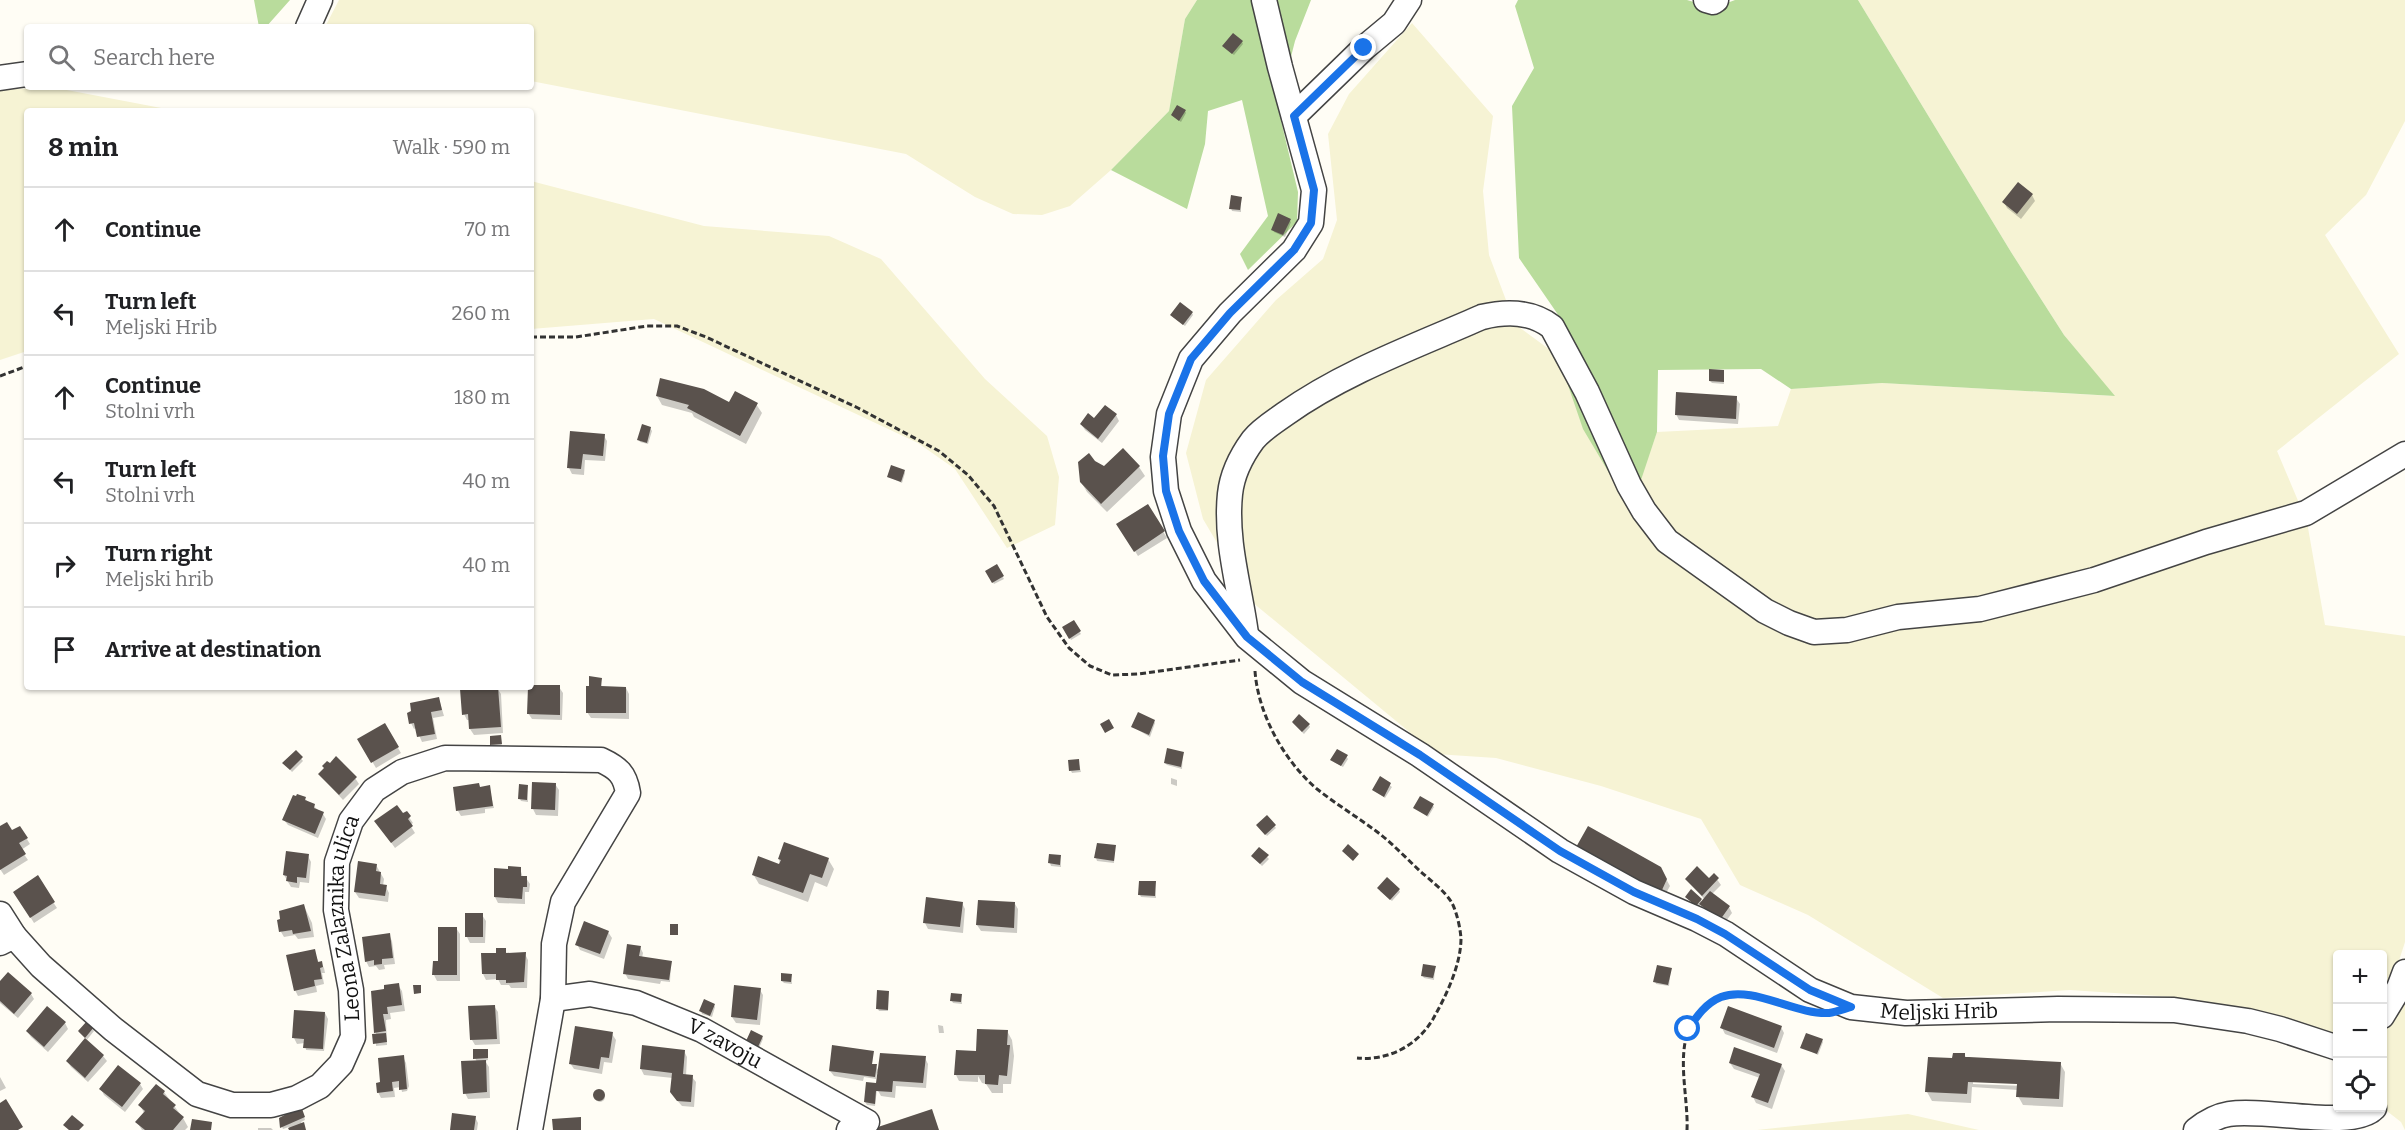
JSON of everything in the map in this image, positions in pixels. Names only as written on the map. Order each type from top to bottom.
[{"type":"street","points":[[309,24],[320,0]]},
{"type":"street","name":"Meljski Hrib","points":[[1264,0],[1314,190],[1311,223],[1294,250],[1230,313],[1191,359],[1169,414],[1163,456],[1166,491],[1179,531],[1204,581],[1244,648],[1420,755],[1560,851],[1634,892],[1697,919],[1725,934],[1810,990],[1851,1007],[1905,1013],[2058,1009],[2174,1010],[2248,1021],[2333,1047]]},
{"type":"street","points":[[1294,116],[1364,48],[1394,23],[1409,0]]},
{"type":"street","points":[[1706,0],[1716,0]]},
{"type":"street","points":[[0,78],[24,75]]},
{"type":"street","points":[[1244,648],[1241,594],[1231,551],[1228,517],[1230,491],[1238,466],[1254,440],[1269,425],[1325,388],[1482,317],[1498,313],[1520,313],[1543,321],[1552,327],[1587,393],[1629,485],[1644,511],[1667,541],[1765,611],[1814,632],[1847,630],[1898,617],[1980,609],[2094,580],[2206,542],[2306,513],[2405,454]]},
{"type":"street","name":"Leona Zalaznika ulica","points":[[0,914],[7,939],[113,1029],[197,1094],[232,1105],[271,1106],[297,1098],[320,1086],[341,1064],[353,1037],[351,990],[336,910],[337,862],[351,821],[374,790],[402,772],[445,758],[601,760],[618,767],[626,781],[628,793],[563,902],[554,944],[553,999]]},
{"type":"street","points":[[2387,1008],[2399,988],[2405,972]]},
{"type":"street","name":"V zavoju","points":[[553,999],[590,994],[636,1003],[702,1030],[867,1122],[849,1130]]},
{"type":"street","points":[[530,1130],[553,999]]},
{"type":"street","points":[[2196,1130],[2207,1122],[2230,1114],[2261,1115],[2343,1125],[2358,1122],[2369,1116],[2371,1112]]},
{"type":"path","points":[[534,337],[576,337],[647,326],[677,326],[706,337],[858,408],[939,451],[968,475],[994,506],[1047,617],[1069,648],[1090,666],[1112,675],[1138,674],[1244,648]]},
{"type":"path","points":[[0,376],[24,367]]},
{"type":"path","points":[[1254,668],[1260,703],[1283,752],[1316,788],[1378,832],[1430,880],[1451,902],[1458,922],[1461,939],[1456,966],[1432,1021],[1408,1046],[1389,1056],[1371,1059],[1357,1058]]},
{"type":"path","points":[[1687,1130],[1684,1049],[1688,1029],[1703,1008],[1720,997],[1736,994],[1761,998],[1803,1010]]},
{"type":"shaded area","points":[[339,0],[1197,0],[1185,19],[1169,111],[1111,170],[1070,206],[1042,215],[1013,214],[975,197],[906,154],[534,82],[534,24],[327,24]]},
{"type":"shaded area","points":[[1858,0],[2405,0],[2405,121],[2366,195],[2325,235],[2399,354],[2277,451],[2307,522],[2325,625],[2405,636],[2405,942],[2387,989],[2387,950],[2333,950],[2333,1036],[2276,1015],[2174,997],[2070,990],[1943,998],[1808,915],[1740,885],[1701,819],[1601,786],[1496,758],[1436,754],[1252,602],[1203,519],[1186,453],[1206,380],[1276,300],[1323,259],[1337,220],[1328,134],[1349,94],[1412,23],[1493,116],[1483,191],[1489,255],[1515,324],[1561,358],[1630,509],[1657,432],[1778,426],[1791,389],[1882,383],[2114,396],[2064,335]]},
{"type":"shaded area","points":[[0,90],[67,90],[161,108],[24,108],[24,352],[0,360]]},
{"type":"shaded area","points":[[534,182],[704,226],[829,236],[881,259],[985,379],[1047,436],[1059,477],[1055,525],[1007,548],[955,469],[918,443],[654,319],[534,329]]},
{"type":"shaded area","points":[[2405,993],[2405,1130],[2401,1122],[2387,1111],[2387,1022]]},
{"type":"shaded area","points":[[1908,1114],[1979,1130],[1757,1130]]},
{"type":"green space","points":[[254,0],[290,0],[269,24],[258,24]]},
{"type":"green space","points":[[1197,0],[1311,0],[1295,41],[1278,108],[1298,192],[1297,222],[1248,270],[1240,254],[1268,216],[1242,100],[1208,111],[1205,144],[1187,209],[1111,170],[1169,111],[1185,19]]},
{"type":"green space","points":[[1518,0],[1687,0],[1714,8],[1735,0],[1858,0],[2064,335],[2115,396],[1882,383],[1791,389],[1761,369],[1658,370],[1657,432],[1631,510],[1583,429],[1558,356],[1561,319],[1519,258],[1512,106],[1534,68],[1515,6]]},
{"type":"building","points":[[1233,33],[1243,41],[1232,54],[1222,46]]},
{"type":"building","points":[[1177,105],[1186,110],[1179,121],[1171,115]]},
{"type":"building","points":[[2018,182],[2033,194],[2017,214],[2002,202]]},
{"type":"building","points":[[1231,195],[1242,197],[1240,210],[1229,209]]},
{"type":"building","points":[[1278,213],[1291,219],[1283,235],[1271,230]]},
{"type":"building","points":[[1180,302],[1193,312],[1183,325],[1170,315]]},
{"type":"building","points":[[1709,369],[1724,370],[1724,382],[1709,381]]},
{"type":"building","points":[[660,378],[704,389],[729,402],[735,391],[758,403],[740,436],[687,408],[689,405],[656,396]]},
{"type":"building","points":[[1676,392],[1737,396],[1736,419],[1675,415]]},
{"type":"building","points":[[1105,405],[1117,414],[1098,439],[1080,424],[1088,413],[1094,418]]},
{"type":"building","points":[[642,424],[651,427],[647,443],[637,440]]},
{"type":"building","points":[[570,431],[605,434],[603,456],[583,454],[581,469],[567,468]]},
{"type":"building","points":[[1123,448],[1140,466],[1101,504],[1080,482],[1078,462],[1089,453],[1095,461],[1104,466]]},
{"type":"building","points":[[891,465],[905,470],[901,482],[887,477]]},
{"type":"building","points":[[1148,504],[1165,531],[1134,552],[1116,524]]},
{"type":"building","points":[[997,564],[1004,576],[992,583],[985,571]]},
{"type":"building","points":[[1074,620],[1081,631],[1069,639],[1062,627]]},
{"type":"building","points":[[589,676],[602,678],[601,686],[626,687],[626,713],[586,713],[586,686],[589,686]]},
{"type":"building","points":[[534,685],[560,685],[560,715],[527,714],[528,690],[534,690]]},
{"type":"building","points":[[460,690],[498,690],[501,727],[469,729],[468,714],[462,715]]},
{"type":"building","points":[[439,697],[442,710],[431,712],[435,734],[417,737],[414,723],[409,724],[407,713],[411,711],[410,703]]},
{"type":"building","points":[[1138,712],[1155,720],[1149,735],[1131,727]]},
{"type":"building","points":[[1299,714],[1310,724],[1302,732],[1292,722]]},
{"type":"building","points":[[1109,719],[1114,728],[1105,733],[1100,724]]},
{"type":"building","points":[[385,723],[399,747],[371,763],[357,739]]},
{"type":"building","points":[[501,735],[502,744],[490,745],[490,736]]},
{"type":"building","points":[[1167,748],[1184,752],[1181,767],[1164,763]]},
{"type":"building","points":[[1337,749],[1348,755],[1341,766],[1330,760]]},
{"type":"building","points":[[296,750],[303,757],[290,770],[282,763]]},
{"type":"building","points":[[336,756],[357,777],[339,795],[318,774],[327,761],[330,763]]},
{"type":"building","points":[[1079,759],[1080,770],[1069,771],[1068,760]]},
{"type":"building","points":[[1380,776],[1391,783],[1384,797],[1372,790]]},
{"type":"building","points":[[532,782],[556,783],[555,810],[531,809]]},
{"type":"building","points":[[479,783],[480,787],[490,785],[493,806],[456,811],[453,787]]},
{"type":"building","points":[[519,784],[528,785],[527,800],[518,799]]},
{"type":"building","points":[[293,795],[306,797],[305,800],[315,804],[314,808],[324,812],[315,834],[282,820]]},
{"type":"building","points":[[1420,796],[1434,804],[1427,816],[1413,808]]},
{"type":"building","points":[[397,805],[403,813],[407,811],[411,816],[408,819],[413,826],[391,843],[374,821]]},
{"type":"building","points":[[1267,815],[1276,825],[1265,835],[1256,825]]},
{"type":"building","points":[[7,822],[12,830],[20,826],[28,838],[19,843],[26,854],[0,870],[0,826]]},
{"type":"building","points":[[1588,826],[1661,867],[1667,879],[1662,890],[1649,890],[1575,849]]},
{"type":"building","points":[[784,842],[829,858],[822,878],[810,874],[803,893],[752,875],[758,856],[779,864],[781,860],[778,859]]},
{"type":"building","points":[[1097,843],[1116,845],[1114,861],[1094,858]]},
{"type":"building","points":[[1348,844],[1359,854],[1353,861],[1342,851]]},
{"type":"building","points":[[1259,847],[1269,855],[1260,864],[1251,856]]},
{"type":"building","points":[[286,851],[309,854],[306,878],[297,877],[297,883],[286,881],[287,876],[283,875]]},
{"type":"building","points":[[1049,854],[1061,855],[1060,865],[1048,863]]},
{"type":"building","points":[[358,861],[377,864],[376,871],[381,872],[380,884],[387,885],[385,896],[354,892]]},
{"type":"building","points":[[508,866],[521,867],[521,876],[527,876],[527,887],[523,887],[522,899],[494,897],[494,868],[508,869]]},
{"type":"building","points":[[1697,866],[1709,878],[1714,873],[1719,878],[1702,896],[1685,879]]},
{"type":"building","points":[[38,875],[55,902],[30,918],[13,892]]},
{"type":"building","points":[[1387,877],[1400,889],[1390,900],[1377,888]]},
{"type":"building","points":[[1139,881],[1156,881],[1155,896],[1138,895]]},
{"type":"building","points":[[1691,889],[1702,899],[1696,906],[1685,897]]},
{"type":"building","points":[[1710,891],[1730,906],[1720,920],[1699,904]]},
{"type":"building","points":[[926,897],[963,902],[960,927],[923,923]]},
{"type":"building","points":[[978,900],[1015,902],[1014,928],[976,925]]},
{"type":"building","points":[[304,904],[311,931],[293,934],[292,930],[279,932],[277,920],[280,919],[279,911]]},
{"type":"building","points":[[465,913],[483,913],[483,937],[465,937]]},
{"type":"building","points":[[584,921],[609,931],[600,954],[575,945]]},
{"type":"building","points":[[670,924],[678,924],[678,935],[670,935]]},
{"type":"building","points":[[438,927],[457,927],[457,975],[432,975],[433,961],[438,961]]},
{"type":"building","points":[[390,933],[393,958],[382,959],[382,964],[374,965],[374,960],[365,962],[362,937]]},
{"type":"building","points":[[627,944],[641,946],[639,956],[672,961],[669,980],[623,974]]},
{"type":"building","points":[[496,948],[506,948],[506,953],[526,952],[524,982],[506,983],[506,980],[496,980],[496,974],[482,974],[481,953],[496,953]]},
{"type":"building","points":[[315,949],[318,962],[322,961],[323,967],[320,968],[322,979],[314,980],[315,986],[294,991],[286,955]]},
{"type":"building","points":[[1423,964],[1436,966],[1433,978],[1421,976]]},
{"type":"building","points":[[1657,965],[1672,968],[1668,985],[1653,982]]},
{"type":"building","points":[[8,972],[32,993],[14,1014],[0,1001],[0,981]]},
{"type":"building","points":[[781,973],[792,974],[791,982],[781,981]]},
{"type":"building","points":[[399,983],[402,1005],[387,1007],[388,1014],[383,1014],[386,1031],[374,1033],[371,991],[384,989],[384,985]]},
{"type":"building","points":[[413,985],[421,985],[421,993],[414,994]]},
{"type":"building","points":[[734,985],[761,988],[757,1020],[731,1017]]},
{"type":"building","points":[[877,990],[889,991],[888,1010],[876,1009]]},
{"type":"building","points":[[951,993],[962,994],[961,1002],[950,1001]]},
{"type":"building","points":[[704,999],[715,1004],[710,1016],[699,1011]]},
{"type":"building","points":[[495,1005],[497,1039],[470,1040],[468,1006]]},
{"type":"building","points":[[47,1006],[66,1022],[44,1047],[26,1031]]},
{"type":"building","points":[[1728,1006],[1782,1026],[1774,1048],[1720,1028]]},
{"type":"building","points":[[294,1010],[325,1012],[323,1049],[303,1048],[304,1039],[292,1038]]},
{"type":"building","points":[[87,1021],[94,1027],[85,1038],[78,1031]]},
{"type":"building","points":[[575,1026],[613,1032],[609,1058],[601,1057],[599,1069],[569,1064]]},
{"type":"building","points":[[977,1029],[1008,1030],[1007,1045],[1010,1045],[1007,1076],[999,1075],[998,1085],[985,1084],[985,1075],[954,1075],[956,1050],[976,1051]]},
{"type":"building","points":[[751,1030],[763,1036],[758,1047],[746,1041]]},
{"type":"building","points":[[386,1033],[387,1042],[373,1044],[372,1034]]},
{"type":"building","points":[[1806,1033],[1823,1039],[1817,1054],[1800,1048]]},
{"type":"building","points":[[85,1038],[104,1055],[85,1078],[66,1061]]},
{"type":"building","points":[[642,1045],[685,1050],[683,1074],[693,1075],[691,1102],[677,1101],[670,1092],[672,1073],[640,1069]]},
{"type":"building","points":[[832,1045],[874,1051],[872,1064],[877,1064],[875,1077],[829,1071]]},
{"type":"building","points":[[1734,1047],[1782,1064],[1768,1103],[1751,1097],[1760,1074],[1729,1063]]},
{"type":"building","points":[[473,1049],[488,1049],[488,1058],[473,1059]]},
{"type":"building","points":[[880,1053],[926,1056],[923,1083],[893,1081],[892,1092],[876,1091],[875,1104],[864,1102],[866,1082],[876,1083]]},
{"type":"building","points":[[1953,1053],[1965,1053],[1965,1057],[2061,1062],[2059,1099],[2016,1097],[2017,1084],[1968,1082],[1967,1094],[1925,1092],[1928,1057],[1952,1058]]},
{"type":"building","points":[[404,1055],[407,1089],[399,1090],[399,1081],[392,1082],[393,1091],[377,1093],[376,1083],[380,1082],[378,1058]]},
{"type":"building","points":[[486,1060],[487,1092],[463,1094],[461,1061]]},
{"type":"building","points":[[118,1065],[141,1083],[122,1107],[99,1089]]},
{"type":"building","points":[[156,1084],[165,1091],[163,1094],[176,1105],[173,1108],[184,1117],[173,1130],[145,1130],[135,1122],[145,1111],[138,1105]]},
{"type":"building","points":[[599,1089],[605,1095],[599,1101],[593,1095]]},
{"type":"building","points":[[6,1099],[23,1127],[18,1130],[0,1130],[0,1103]]},
{"type":"building","points":[[301,1106],[305,1117],[280,1128],[279,1118]]},
{"type":"building","points":[[932,1109],[939,1130],[875,1130],[875,1128]]},
{"type":"building","points":[[452,1113],[476,1116],[474,1130],[450,1130]]},
{"type":"building","points":[[72,1115],[84,1125],[79,1130],[69,1130],[63,1125]]},
{"type":"building","points":[[581,1117],[581,1130],[553,1130],[552,1119]]},
{"type":"building","points":[[192,1119],[212,1122],[211,1130],[190,1130]]},
{"type":"building","points":[[304,1122],[306,1130],[289,1130],[288,1128]]},
{"type":"route","points":[[1364,48],[1294,116],[1314,190],[1311,223],[1294,250],[1230,313],[1191,359],[1169,414],[1163,456],[1166,491],[1179,531],[1204,581],[1247,637],[1302,682],[1420,755],[1560,851],[1634,892],[1697,919],[1725,934],[1810,990],[1851,1007],[1830,1013],[1811,1012],[1761,998],[1736,994],[1720,997],[1703,1008],[1688,1029]]}]
